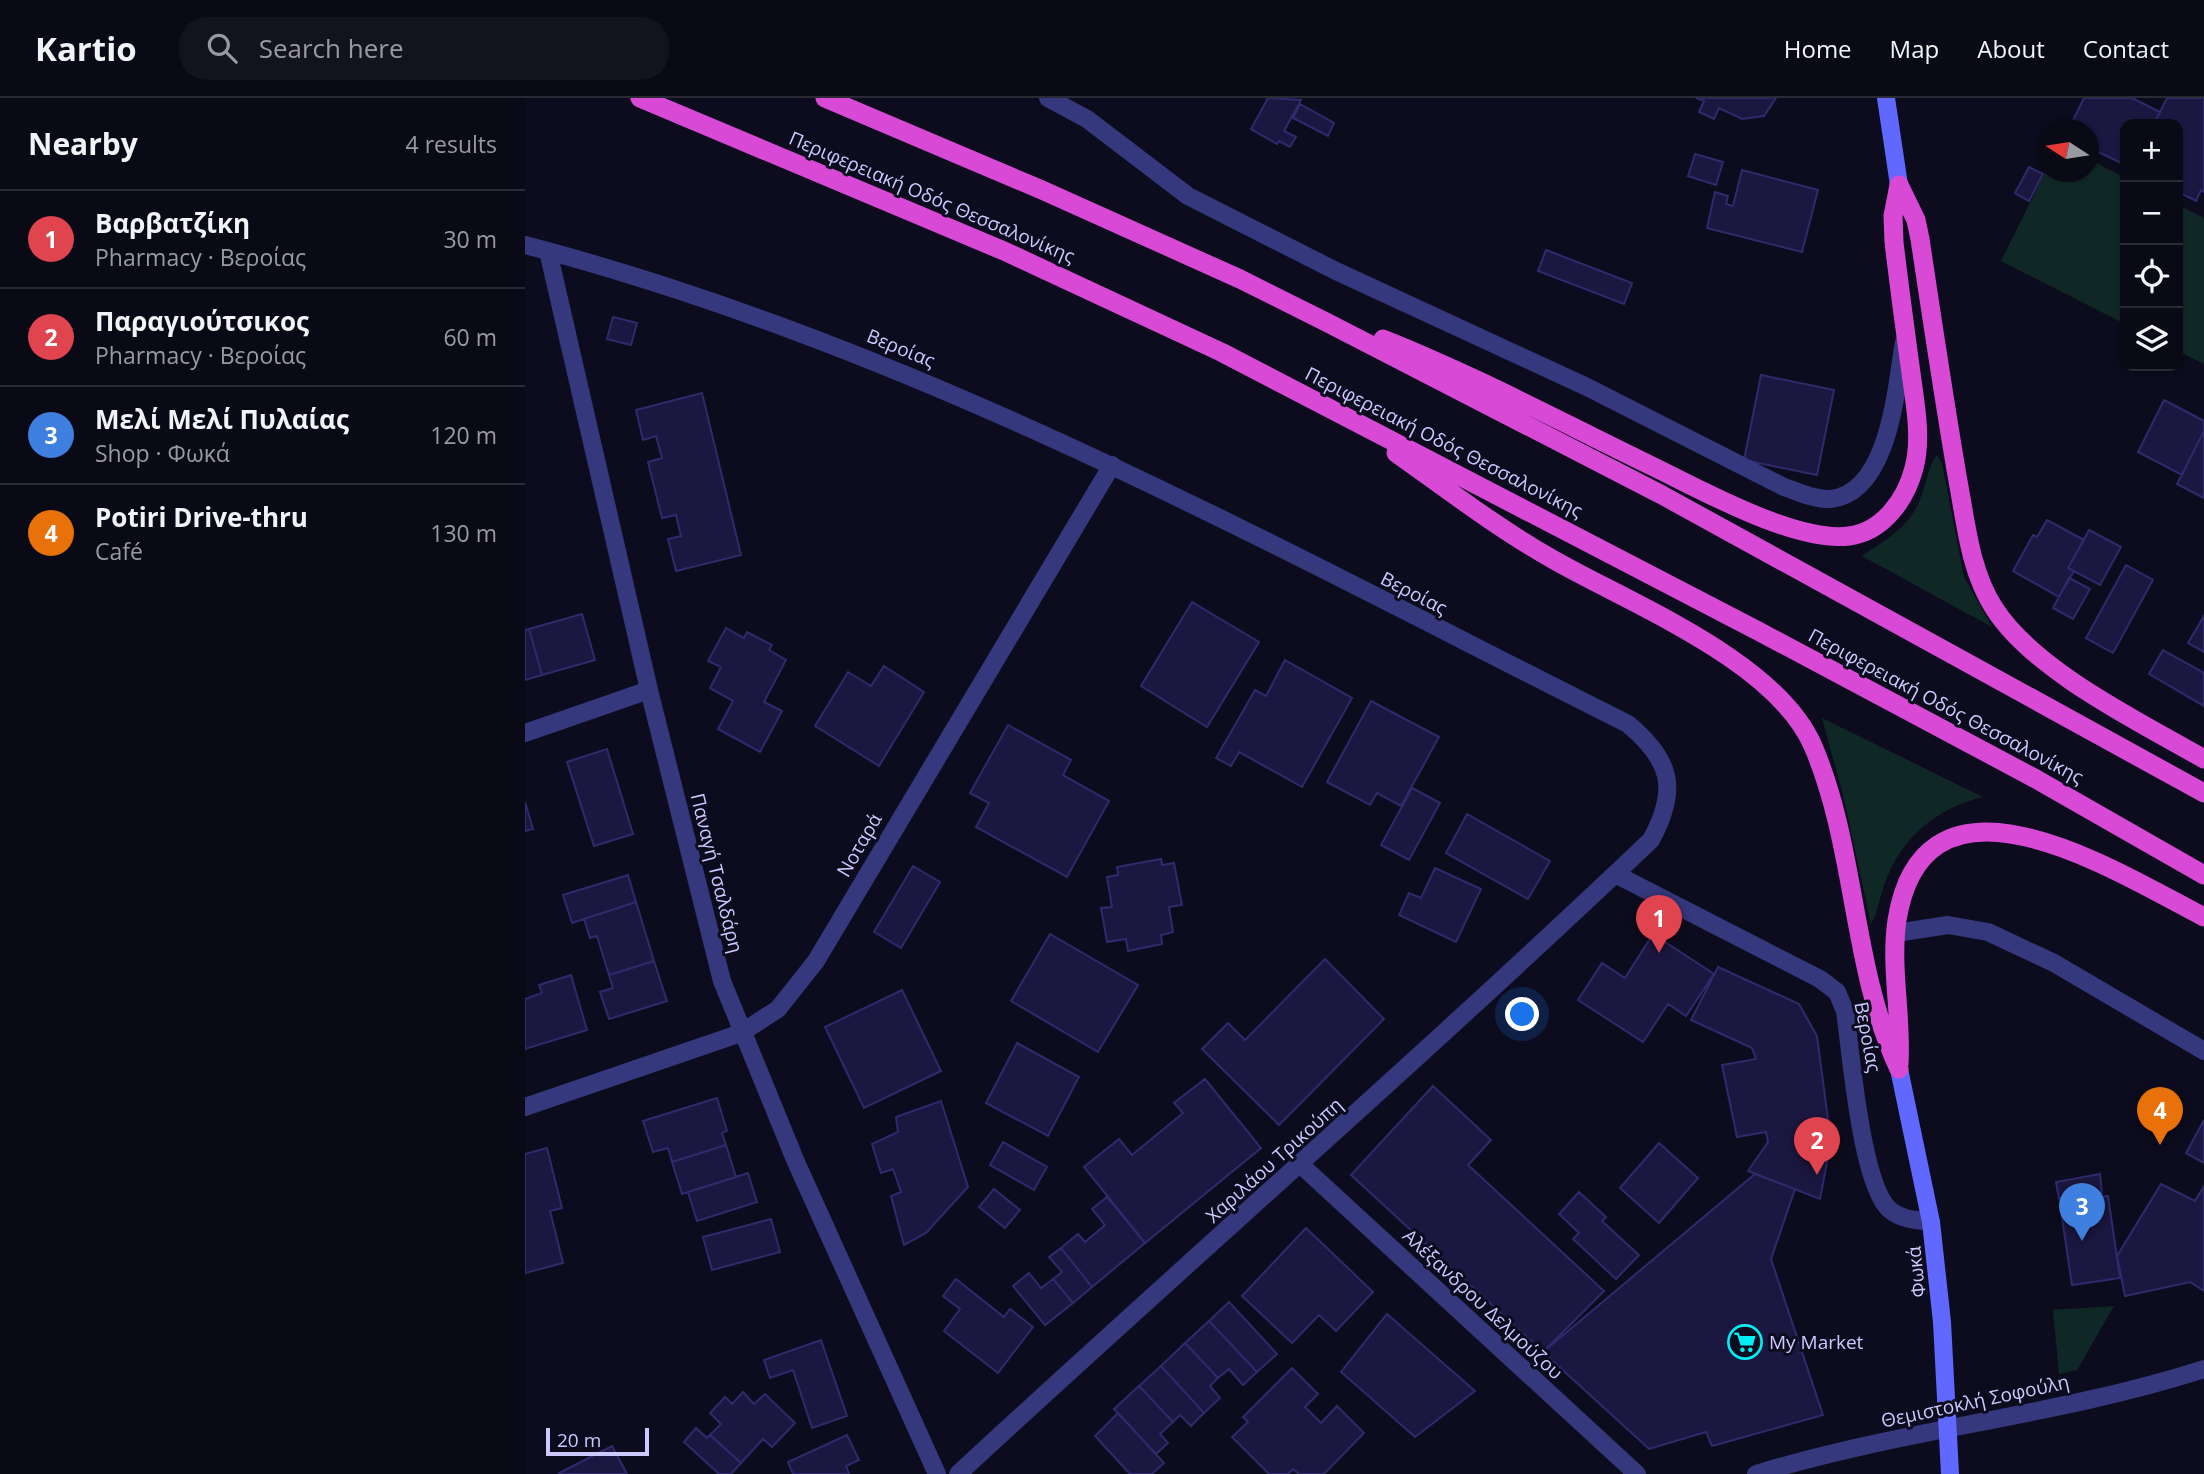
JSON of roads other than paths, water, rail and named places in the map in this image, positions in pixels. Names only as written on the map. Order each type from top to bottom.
[{"type":"highway","name":"Περιφερειακή Οδός Θεσσαλονίκης","points":[[641,98],[1004,251],[1221,352],[1772,638],[2036,779],[2204,875]]},
{"type":"highway","points":[[825,98],[1042,190],[1240,279],[1328,323],[1662,495],[2204,793]]},
{"type":"highway","points":[[1328,323],[1369,334],[1431,359],[1737,507],[1802,531],[1830,537],[1860,534],[1879,524],[1896,507],[1908,486],[1918,441],[1893,216],[1899,185]]},
{"type":"highway","points":[[1899,185],[1916,220],[1952,451],[1973,555],[1994,608],[2016,634],[2062,673],[2204,759]]},
{"type":"highway","points":[[1344,416],[1491,522],[1552,559],[1727,655],[1760,679],[1788,707],[1812,744],[1821,768],[1872,991],[1885,1040],[1899,1069]]},
{"type":"highway","points":[[1899,1069],[1896,933],[1907,885],[1924,859],[1946,841],[1978,833],[2032,836],[2066,848],[2204,917]]},
{"type":"main road","points":[[1886,99],[1899,185]]},
{"type":"main road","name":"Φωκά","points":[[1899,1069],[1931,1222],[1951,1474]]},
{"type":"street","points":[[1048,98],[1087,119],[1188,196],[1336,271],[1587,387],[1784,487],[1812,497],[1842,496],[1857,486],[1879,458],[1887,440],[1906,333]]},
{"type":"street","name":"Βεροίας","points":[[525,245],[654,281],[935,384],[1112,465],[1636,731],[1652,744],[1664,766],[1668,793],[1663,819],[1651,840],[1615,874],[1820,979],[1837,992],[1845,1011],[1867,1156],[1879,1193],[1887,1208],[1895,1214],[1931,1222]]},
{"type":"street","name":"Παναγή Τσαλδάρη","points":[[548,251],[649,690],[714,951],[741,1033],[829,1237],[937,1474]]},
{"type":"street","name":"Νοταρά","points":[[525,1107],[741,1033],[778,1009],[804,978],[1112,465]]},
{"type":"street","points":[[525,733],[649,690]]},
{"type":"street","name":"Χαριλάου Τρικούπη","points":[[958,1474],[1149,1298],[1301,1165],[1615,874]]},
{"type":"street","points":[[1896,933],[1948,925],[1989,932],[2054,963],[2204,1051]]},
{"type":"street","name":"Αλέξανδρου Δελμούζου","points":[[1301,1165],[1637,1474]]},
{"type":"street","name":"Θεμιστοκλή Σοφούλη","points":[[1756,1474],[1836,1452],[2204,1369]]},
{"type":"place","name":"Βαρβατζίκη","points":[[1659,953]]},
{"type":"place","name":"Potiri Drive-thru","points":[[2160,1145]]},
{"type":"place","name":"Παραγιούτσικος","points":[[1817,1175]]},
{"type":"place","name":"Μελί Μελί Πυλαίας","points":[[2082,1241]]},
{"type":"place","name":"My Market","points":[[1745,1342]]}]
